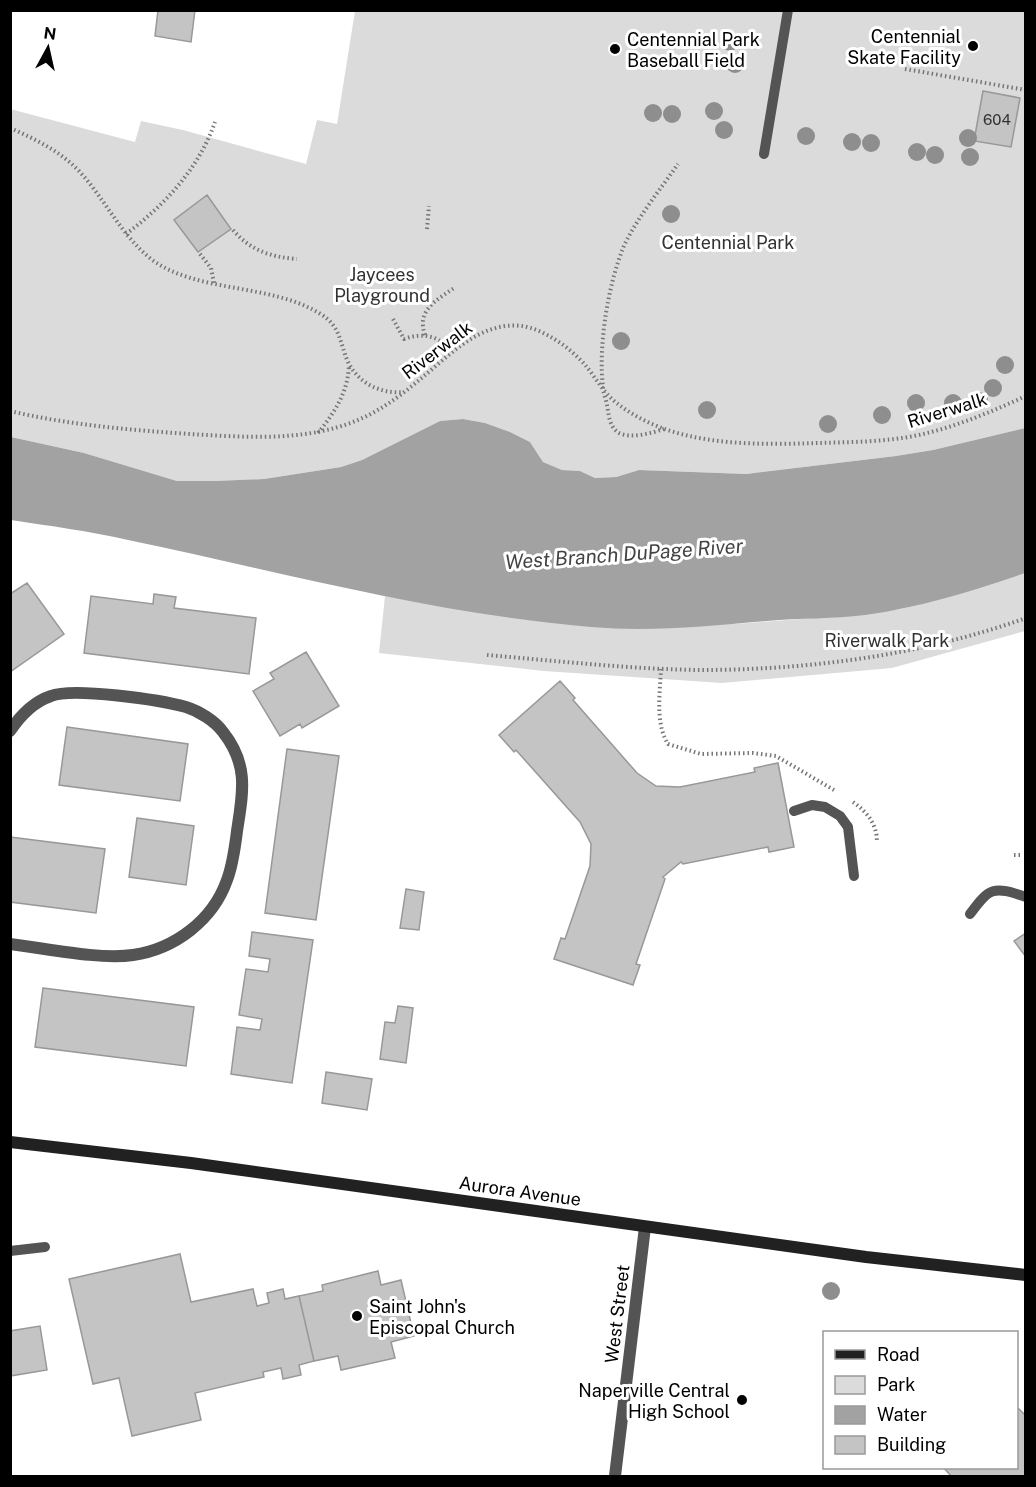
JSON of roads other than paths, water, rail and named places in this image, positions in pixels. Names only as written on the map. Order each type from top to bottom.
[{"type":"main road","name":"Aurora Avenue","points":[[10,1142],[191,1163],[645,1227],[956,1268],[1026,1275]]},
{"type":"street","points":[[10,731],[19,717],[29,708],[51,695],[80,692],[187,708],[213,721],[222,730],[239,756],[243,779],[232,864],[227,882],[218,901],[198,924],[181,938],[163,947],[133,955],[108,956],[10,944]]},
{"type":"street","name":"West Street","points":[[615,1476],[645,1227]]},
{"type":"lane","points":[[764,154],[788,10]]},
{"type":"lane","points":[[794,811],[812,805],[825,807],[840,816],[848,827],[854,876]]},
{"type":"lane","points":[[970,914],[985,894],[995,890],[1026,897]]},
{"type":"lane","points":[[10,1251],[45,1247]]},
{"type":"water","name":"West Branch DuPage River","points":[[463,419],[485,423],[510,432],[530,442],[543,462],[562,470],[580,471],[595,478],[616,477],[639,470],[746,474],[933,450],[1025,428],[1025,573],[947,598],[865,615],[679,628],[591,627],[532,621],[416,602],[113,537],[11,520],[11,437],[84,453],[177,481],[215,481],[264,479],[341,467],[362,460],[440,421]]},
{"type":"place","name":"Centennial Skate Facility","points":[[973,46]]},
{"type":"place","name":"Centennial Park Baseball Field","points":[[615,49]]},
{"type":"place","name":"Saint John's Episcopal Church","points":[[357,1316]]},
{"type":"place","name":"Naperville Central High School","points":[[742,1400]]},
{"type":"park label","name":"Centennial Park","points":[[728,242]]},
{"type":"park label","name":"Jaycees Playground","points":[[382,284]]},
{"type":"park label","name":"Riverwalk Park","points":[[887,640]]}]
